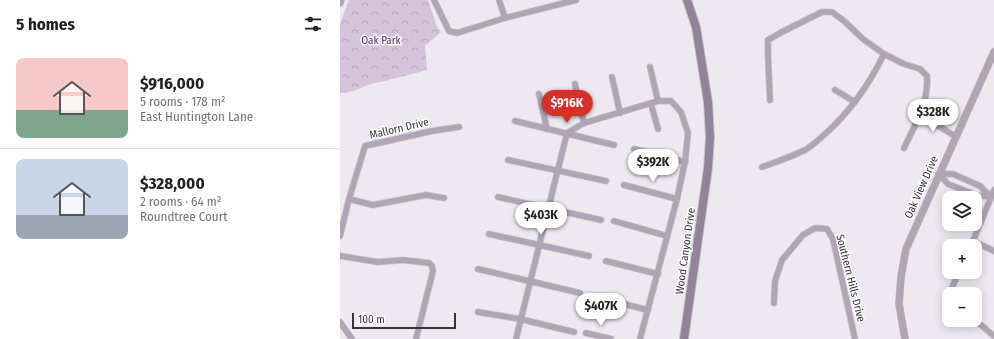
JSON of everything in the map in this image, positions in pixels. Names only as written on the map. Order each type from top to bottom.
[{"type":"main road","name":"Wood Canyon Drive","points":[[684,339],[708,168],[710,137],[708,102],[696,27],[687,0]]},
{"type":"street","points":[[340,4],[342,0]]},
{"type":"street","points":[[434,0],[449,31],[457,33],[505,18],[563,2],[576,0]]},
{"type":"street","points":[[499,0],[505,18]]},
{"type":"street","points":[[770,100],[768,40],[822,12],[832,12],[863,39],[884,54],[904,64],[920,69],[928,76],[928,84],[920,115],[904,148]]},
{"type":"street","name":"Oak View Drive","points":[[905,339],[899,304],[901,277],[906,249],[994,52]]},
{"type":"street","points":[[762,167],[806,149],[840,121],[876,71],[884,54]]},
{"type":"street","points":[[650,67],[658,101]]},
{"type":"street","points":[[612,77],[620,113]]},
{"type":"street","points":[[575,84],[584,123]]},
{"type":"street","points":[[836,90],[855,102]]},
{"type":"street","points":[[538,94],[547,129]]},
{"type":"street","points":[[516,339],[567,134],[584,123],[658,101],[671,102],[681,112],[688,134],[677,199],[640,339]]},
{"type":"street","points":[[651,104],[658,129]]},
{"type":"street","points":[[920,115],[956,136]]},
{"type":"street","points":[[515,121],[614,145]]},
{"type":"street","name":"Mallorn Drive","points":[[340,236],[349,199],[365,146],[432,131],[459,127]]},
{"type":"street","points":[[634,149],[684,162]]},
{"type":"street","points":[[508,160],[606,181]]},
{"type":"street","points":[[939,174],[953,174],[980,186],[991,197]]},
{"type":"street","points":[[939,174],[948,184],[965,191]]},
{"type":"street","points":[[967,191],[971,182]]},
{"type":"street","points":[[624,185],[677,199]]},
{"type":"street","points":[[974,239],[994,190]]},
{"type":"street","points":[[349,199],[373,205],[426,195],[444,198]]},
{"type":"street","points":[[982,196],[991,197]]},
{"type":"street","points":[[498,197],[601,220]]},
{"type":"street","points":[[614,221],[667,236]]},
{"type":"street","name":"Southern Hills Drive","points":[[774,303],[775,281],[782,260],[803,235],[816,228],[827,229],[833,239],[855,339]]},
{"type":"street","points":[[489,234],[590,256]]},
{"type":"street","points":[[982,247],[994,251]]},
{"type":"street","points":[[340,256],[378,262],[403,260],[429,263],[432,266],[433,271],[416,339]]},
{"type":"street","points":[[606,261],[658,274]]},
{"type":"street","points":[[478,269],[580,293]]},
{"type":"street","points":[[595,297],[648,310]]},
{"type":"street","points":[[478,312],[520,319],[574,332]]},
{"type":"street","points":[[340,322],[352,339]]},
{"type":"street","points":[[982,327],[992,337]]},
{"type":"street","points":[[586,333],[611,339]]},
{"type":"green space","name":"Oak Park","points":[[349,0],[428,0],[437,27],[441,32],[425,46],[427,70],[371,84],[351,92],[340,93],[340,24]]}]
